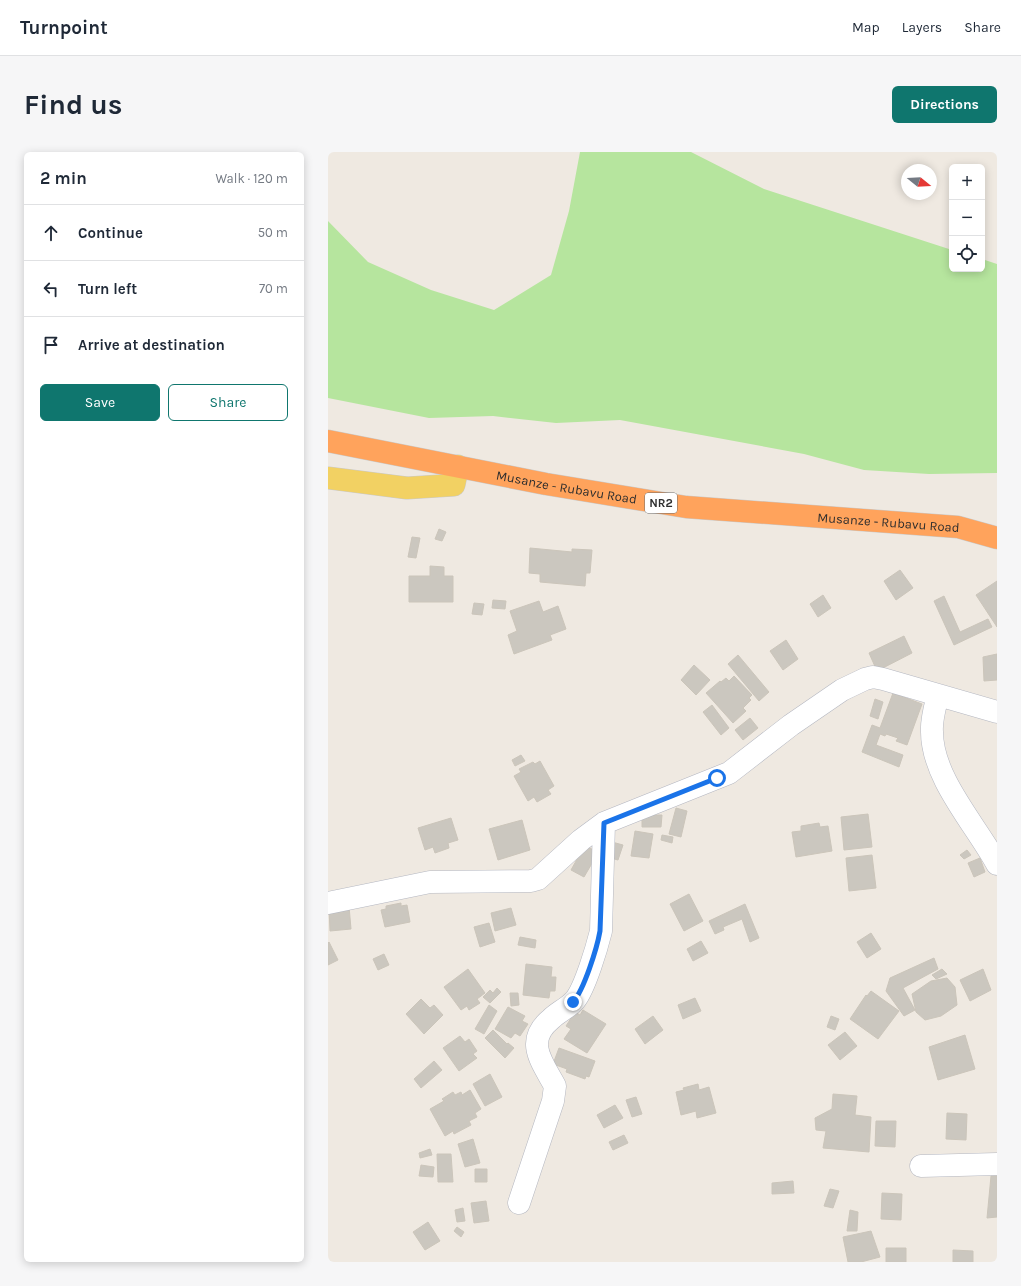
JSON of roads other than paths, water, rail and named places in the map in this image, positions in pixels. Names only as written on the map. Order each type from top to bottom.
[{"type":"highway","name":"Musanze - Rubavu Road","points":[[328,441],[546,484],[686,507],[958,527],[997,538]]},
{"type":"main road","points":[[328,478],[407,488],[454,485],[458,466]]},
{"type":"street","points":[[328,903],[430,882],[531,881],[538,879],[581,840],[604,823],[729,773],[791,725],[842,690],[865,679],[874,677],[883,679],[997,712]]},
{"type":"street","points":[[938,696],[932,733],[944,778],[962,810],[983,838],[997,864]]},
{"type":"street","points":[[519,1203],[554,1101],[555,1086],[536,1052],[538,1036],[546,1023],[575,999],[598,947],[600,931],[604,823]]},
{"type":"street","points":[[920,1166],[997,1164]]}]
